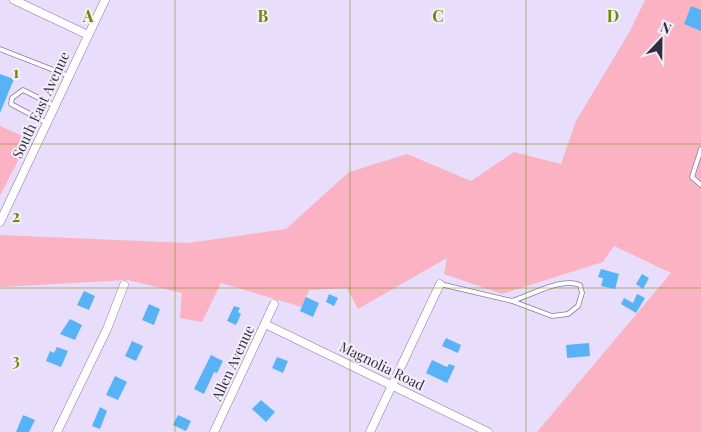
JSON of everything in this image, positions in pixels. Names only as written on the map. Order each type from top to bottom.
[{"type":"street","points":[[14,0],[88,35]]},
{"type":"street","name":"South East Avenue","points":[[0,222],[105,0]]},
{"type":"street","points":[[370,432],[440,284]]},
{"type":"street","points":[[57,432],[100,343],[124,285]]},
{"type":"street","name":"Allen Avenue","points":[[214,432],[274,304]]},
{"type":"street","name":"Magnolia Road","points":[[265,324],[488,432]]},
{"type":"lane","points":[[0,49],[69,76]]},
{"type":"lane","points":[[46,123],[16,109],[11,104],[12,98],[23,90],[54,106]]},
{"type":"lane","points":[[701,149],[692,177],[701,185]]},
{"type":"lane","points":[[440,284],[512,301],[552,316],[568,314],[578,306],[582,293],[580,285],[574,282],[559,284],[512,301]]},
{"type":"shaded area","points":[[645,0],[701,0],[701,432],[537,432],[671,273],[614,246],[603,262],[502,294],[444,274],[447,258],[358,309],[347,288],[309,290],[302,307],[221,283],[202,322],[180,318],[182,293],[128,280],[0,287],[0,235],[188,243],[286,229],[349,172],[407,154],[471,181],[514,152],[561,164],[576,121],[630,31]]},
{"type":"shaded area","points":[[0,126],[29,139],[0,196]]},
{"type":"building","points":[[691,6],[701,10],[701,31],[684,24]]},
{"type":"building","points":[[0,74],[14,79],[0,113]]},
{"type":"building","points":[[601,269],[619,274],[615,289],[601,286],[603,278],[598,277]]},
{"type":"building","points":[[642,274],[649,278],[643,289],[636,284]]},
{"type":"building","points":[[84,291],[95,296],[89,310],[77,305]]},
{"type":"building","points":[[329,294],[338,298],[334,306],[326,302]]},
{"type":"building","points":[[637,294],[645,298],[636,313],[621,304],[624,298],[633,303]]},
{"type":"building","points":[[306,297],[319,303],[313,317],[300,311]]},
{"type":"building","points":[[149,304],[160,309],[154,325],[142,320]]},
{"type":"building","points":[[234,306],[240,308],[238,312],[241,314],[236,325],[227,321]]},
{"type":"building","points":[[70,319],[82,325],[75,340],[60,334]]},
{"type":"building","points":[[446,338],[461,345],[458,353],[442,346]]},
{"type":"building","points":[[132,341],[143,346],[136,361],[125,356]]},
{"type":"building","points":[[589,343],[590,356],[567,358],[566,345]]},
{"type":"building","points":[[57,347],[68,351],[61,367],[46,361],[50,351],[54,353]]},
{"type":"building","points":[[211,355],[223,361],[217,373],[214,372],[204,394],[194,389]]},
{"type":"building","points":[[277,357],[288,361],[283,373],[272,368]]},
{"type":"building","points":[[432,360],[447,367],[449,364],[455,366],[447,383],[426,373]]},
{"type":"building","points":[[115,376],[127,382],[118,400],[106,395]]},
{"type":"building","points":[[261,400],[275,412],[266,422],[252,409]]},
{"type":"building","points":[[100,407],[107,411],[100,429],[92,426]]},
{"type":"building","points":[[23,415],[35,420],[29,432],[16,432]]},
{"type":"building","points":[[178,415],[191,421],[186,431],[173,425]]}]
